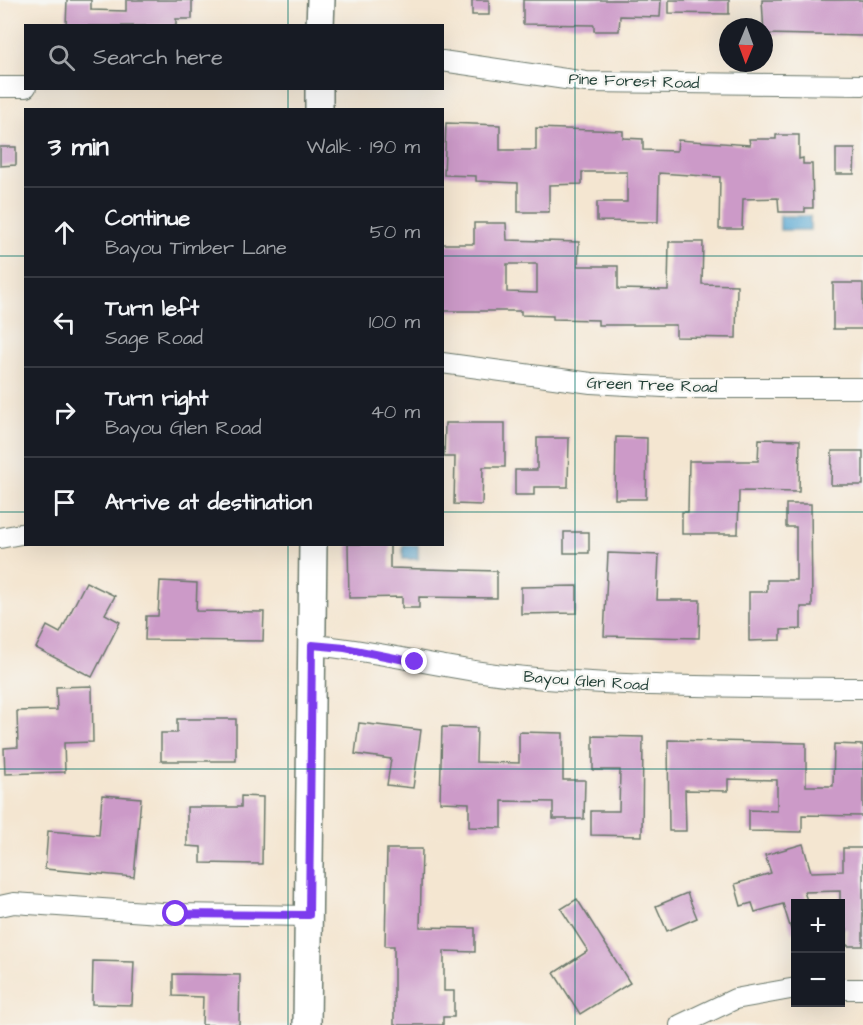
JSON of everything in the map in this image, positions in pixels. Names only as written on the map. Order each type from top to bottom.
[{"type":"street","points":[[320,24],[321,0]]},
{"type":"street","name":"Pine Forest Road","points":[[444,61],[586,82],[863,85]]},
{"type":"street","points":[[0,87],[24,87]]},
{"type":"street","points":[[319,108],[320,90]]},
{"type":"street","name":"Green Tree Road","points":[[444,363],[591,383],[681,388],[863,388]]},
{"type":"street","points":[[0,538],[24,533]]},
{"type":"street","points":[[307,1025],[313,546]]},
{"type":"street","name":"Bayou Glen Road","points":[[312,645],[345,648],[502,675],[579,682],[863,688]]},
{"type":"street","points":[[0,906],[14,903],[176,914],[309,915]]},
{"type":"street","points":[[680,1025],[735,999],[791,989]]},
{"type":"street","points":[[845,989],[863,989]]},
{"type":"water","points":[[780,216],[810,216],[810,230],[780,230]]},
{"type":"water","points":[[403,546],[418,546],[418,559],[403,559]]},
{"type":"building","points":[[67,0],[91,0],[91,10],[126,11],[126,0],[192,0],[192,19],[176,19],[176,24],[66,24]]},
{"type":"building","points":[[472,0],[489,0],[489,15],[472,15]]},
{"type":"building","points":[[523,0],[661,0],[660,17],[620,16],[619,31],[594,31],[594,25],[523,24]]},
{"type":"building","points":[[669,0],[729,0],[729,14],[669,13]]},
{"type":"building","points":[[762,0],[863,0],[863,36],[773,34],[773,18],[763,18]]},
{"type":"building","points":[[446,123],[500,125],[500,150],[536,150],[536,128],[623,131],[623,138],[643,139],[643,150],[677,151],[678,140],[750,145],[749,139],[776,139],[776,135],[799,135],[799,159],[803,158],[803,164],[812,164],[813,208],[805,208],[805,212],[779,212],[778,198],[743,199],[742,229],[719,229],[720,177],[659,173],[658,222],[597,221],[597,202],[627,202],[627,172],[582,172],[582,184],[549,185],[549,212],[518,212],[518,183],[476,181],[476,176],[444,175]]},
{"type":"building","points":[[0,147],[16,147],[16,165],[0,166]]},
{"type":"building","points":[[836,149],[855,149],[854,174],[836,174]]},
{"type":"building","points":[[474,223],[506,223],[507,240],[579,242],[578,266],[618,266],[618,289],[668,290],[669,242],[703,242],[702,284],[737,285],[736,338],[676,337],[676,325],[598,325],[598,320],[553,319],[553,316],[521,315],[521,311],[444,311],[444,244],[474,244]],"holes":[[[507,264],[537,264],[537,293],[507,292]]]},
{"type":"building","points":[[833,283],[863,283],[863,329],[833,329]]},
{"type":"building","points":[[445,423],[505,423],[505,467],[483,467],[482,505],[454,504],[455,457],[444,457]]},
{"type":"building","points":[[616,437],[647,438],[646,499],[615,499]]},
{"type":"building","points":[[537,438],[569,438],[568,487],[534,487],[534,495],[515,495],[515,470],[537,470]]},
{"type":"building","points":[[759,439],[800,440],[799,492],[739,491],[738,534],[682,534],[682,512],[688,512],[689,461],[758,461]]},
{"type":"building","points":[[832,451],[863,451],[863,485],[831,485]]},
{"type":"building","points":[[786,504],[811,504],[812,607],[801,607],[801,629],[781,630],[781,640],[749,641],[749,592],[767,592],[767,580],[796,580],[796,527],[786,527]]},
{"type":"building","points":[[564,532],[589,532],[589,553],[564,553]]},
{"type":"building","points":[[348,546],[390,546],[390,568],[497,571],[497,598],[419,597],[419,608],[402,608],[402,597],[349,598]]},
{"type":"building","points":[[608,553],[659,555],[657,600],[700,600],[699,638],[604,636]]},
{"type":"building","points":[[160,581],[197,583],[196,611],[264,612],[263,641],[145,640],[146,616],[158,616]]},
{"type":"building","points":[[86,582],[115,596],[105,614],[120,622],[92,677],[36,648],[47,626],[60,633]]},
{"type":"building","points":[[577,586],[577,613],[521,614],[521,587]]},
{"type":"building","points":[[92,686],[93,742],[64,743],[65,772],[5,774],[4,748],[18,747],[17,711],[57,710],[56,687]]},
{"type":"building","points":[[177,719],[236,719],[236,761],[161,761],[161,733],[177,733]]},
{"type":"building","points":[[359,723],[421,730],[413,788],[387,785],[391,759],[355,754]]},
{"type":"building","points":[[442,727],[477,728],[476,762],[519,763],[519,732],[563,733],[563,780],[585,780],[584,819],[553,819],[553,802],[502,801],[502,828],[469,827],[469,803],[440,802]]},
{"type":"building","points":[[593,736],[643,737],[642,836],[591,835],[591,811],[619,811],[620,770],[593,770]]},
{"type":"building","points":[[668,740],[806,743],[806,786],[833,786],[834,744],[863,745],[863,816],[802,815],[802,832],[749,831],[749,810],[777,811],[777,780],[728,779],[728,791],[685,790],[686,831],[669,831]]},
{"type":"building","points":[[102,795],[141,798],[134,877],[45,869],[48,831],[99,835]]},
{"type":"building","points":[[241,796],[263,797],[262,864],[201,863],[201,847],[187,846],[187,807],[241,807]]},
{"type":"building","points":[[803,844],[811,872],[843,871],[843,848],[863,848],[863,946],[847,946],[845,899],[840,899],[840,891],[804,892],[807,899],[791,899],[791,930],[783,904],[755,912],[752,903],[741,906],[735,884],[771,873],[765,855]]},
{"type":"building","points":[[387,849],[422,849],[420,927],[475,928],[475,952],[444,951],[444,991],[454,991],[454,1017],[443,1017],[443,1025],[394,1025],[394,946],[385,946]]},
{"type":"building","points":[[687,893],[697,918],[667,931],[656,906]]},
{"type":"building","points":[[577,899],[630,983],[580,1014],[554,973],[588,951],[561,909]]},
{"type":"building","points":[[93,961],[134,962],[132,1005],[92,1004]]},
{"type":"building","points":[[173,974],[240,975],[239,1025],[202,1025],[203,997],[173,996]]},
{"type":"route","points":[[176,914],[309,915],[312,645],[345,648],[415,662]]}]
